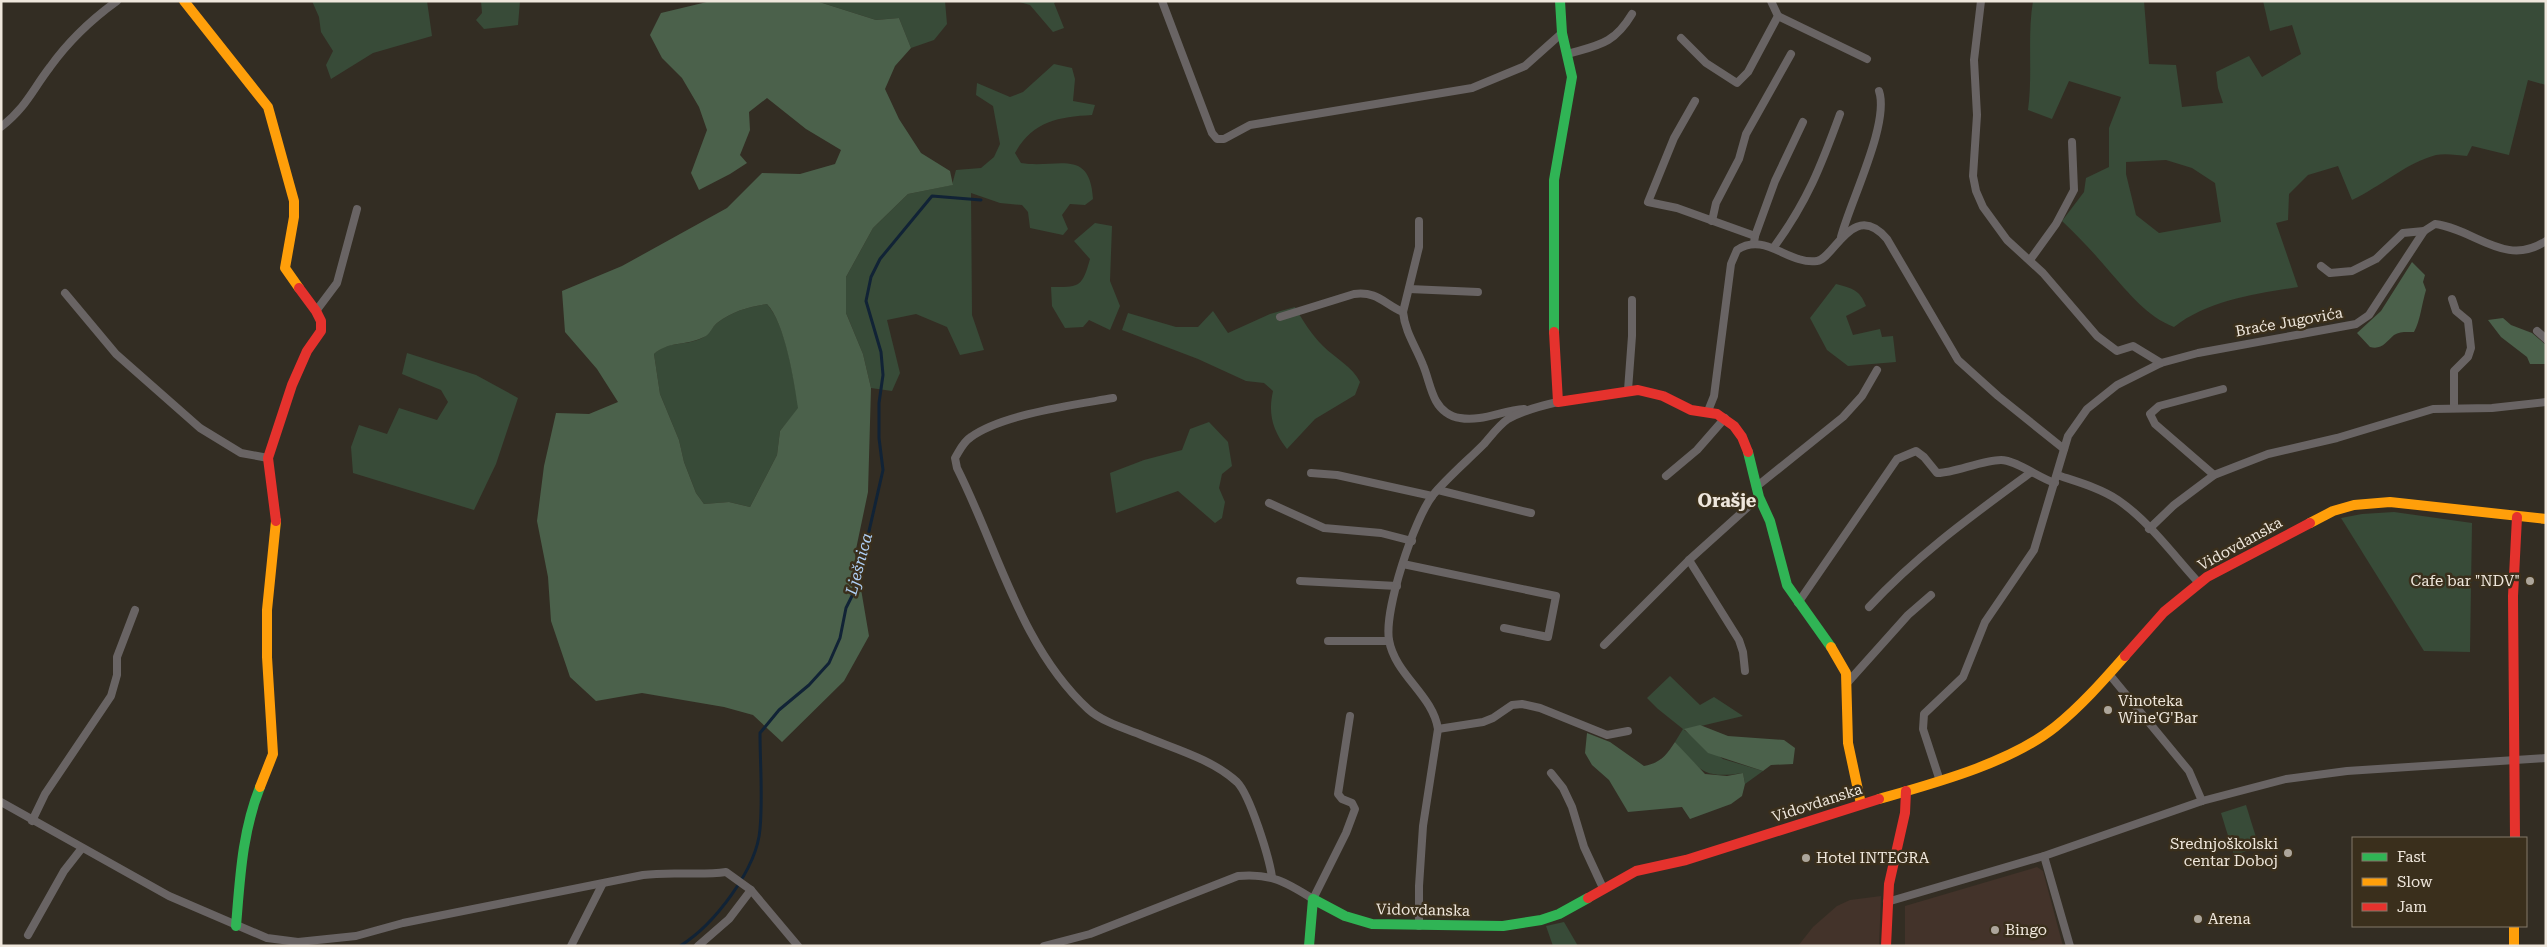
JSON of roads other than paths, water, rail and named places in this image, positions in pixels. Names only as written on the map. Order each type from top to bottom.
[{"type":"street","points":[[1,127],[21,111],[49,68],[71,42],[117,1]]},
{"type":"street","points":[[184,1],[268,107],[294,201],[294,217],[285,268],[316,311],[321,331],[307,351],[292,384],[268,458],[277,525],[267,610],[267,657],[273,754],[249,814],[242,858],[236,926]]},
{"type":"street","points":[[1162,1],[1212,133],[1217,139],[1224,138],[1250,125],[1472,88],[1525,66],[1562,33]]},
{"type":"street","points":[[1558,402],[1553,321],[1554,180],[1572,77],[1562,33],[1560,1]]},
{"type":"street","points":[[1771,1],[1778,16],[1867,59]]},
{"type":"street","points":[[1981,1],[1974,60],[1977,115],[1972,176],[1979,199],[2007,240],[2030,260],[2097,336],[2117,351],[2134,346],[2161,363]]},
{"type":"street","points":[[1568,54],[1616,36],[1632,14]]},
{"type":"street","points":[[1681,38],[1706,63],[1737,82],[1748,72],[1778,16]]},
{"type":"street","points":[[1712,221],[1716,204],[1739,159],[1746,134],[1792,54]]},
{"type":"street","points":[[1841,237],[1868,161],[1880,119],[1882,105],[1879,91]]},
{"type":"street","points":[[1695,100],[1674,138],[1648,202],[1677,208],[1712,221],[1802,260],[1816,261],[1824,257],[1841,237],[1852,229],[1865,227],[1883,234],[1958,360],[1998,396],[2064,449]]},
{"type":"street","points":[[1774,247],[1802,208],[1815,180],[1840,114]]},
{"type":"street","points":[[1708,412],[1714,396],[1734,254],[1755,239],[1775,181],[1803,122]]},
{"type":"street","points":[[2030,260],[2056,224],[2074,190],[2072,142]]},
{"type":"street","points":[[316,311],[337,283],[357,209]]},
{"type":"street","points":[[1419,221],[1418,247],[1402,312],[1404,325],[1423,364],[1436,402],[1447,412],[1460,418],[1476,419],[1502,412],[1527,410],[1558,402],[1628,390],[1649,392],[1691,410],[1708,412],[1725,418],[1742,437],[1758,492],[1770,521],[1784,578],[1798,603],[1838,657],[1848,682],[1848,743],[1862,804]]},
{"type":"street","points":[[2321,266],[2330,273],[2352,271],[2376,259],[2403,233],[2424,231],[2435,224],[2443,225],[2487,244],[2523,252],[2546,241]]},
{"type":"street","name":"Braće Jugovića","points":[[1940,781],[1923,729],[1924,714],[1963,677],[1985,622],[2034,550],[2064,449],[2072,428],[2087,409],[2117,385],[2138,372],[2161,363],[2198,353],[2356,324],[2369,316],[2424,231]]},
{"type":"street","points":[[1409,289],[1478,292]]},
{"type":"street","points":[[1280,317],[1315,305],[1366,292],[1402,312]]},
{"type":"street","points":[[65,293],[116,354],[200,428],[241,453],[268,458]]},
{"type":"street","points":[[2452,299],[2456,311],[2468,321],[2471,348],[2466,361],[2454,371],[2454,408]]},
{"type":"street","points":[[1628,390],[1632,344],[1632,300]]},
{"type":"street","points":[[2537,331],[2546,340]]},
{"type":"street","points":[[1604,645],[1758,492],[1843,417],[1862,396],[1877,370]]},
{"type":"street","points":[[2214,475],[2155,424],[2150,414],[2159,406],[2223,389]]},
{"type":"street","points":[[1113,398],[1050,409],[991,426],[963,444],[955,458],[958,468],[1038,646],[1062,679],[1089,710],[1120,727],[1219,768],[1238,783],[1247,797],[1272,877]]},
{"type":"street","points":[[2149,529],[2174,505],[2214,475],[2268,454],[2354,433],[2433,409],[2492,408],[2546,402]]},
{"type":"street","points":[[1419,926],[1419,886],[1423,826],[1438,730],[1435,718],[1428,704],[1400,666],[1389,640],[1390,619],[1403,564],[1435,493],[1506,420],[1527,410]]},
{"type":"street","points":[[1666,476],[1697,450],[1725,418]]},
{"type":"street","points":[[1798,603],[1877,492],[1891,466],[1902,456],[1916,450],[1924,456],[1935,471],[1940,473],[1966,466],[2002,460],[2016,464],[2030,473],[2055,483]]},
{"type":"street","points":[[1311,473],[1337,475],[1531,513]]},
{"type":"street","points":[[1869,607],[1911,565],[1965,520],[2030,473]]},
{"type":"street","points":[[2057,475],[2111,496],[2149,529],[2199,583]]},
{"type":"street","name":"Vidovdanska","points":[[1044,946],[1090,934],[1228,879],[1257,875],[1272,877],[1356,921],[1381,925],[1523,924],[1559,914],[1627,874],[1647,867],[1686,860],[1940,781],[2004,757],[2031,744],[2054,728],[2083,703],[2164,612],[2199,583],[2239,559],[2333,511],[2354,505],[2376,502],[2404,503],[2546,519]]},
{"type":"street","points":[[1269,503],[1324,528],[1381,533],[1412,541]]},
{"type":"street","points":[[2515,837],[2514,596],[2517,517]]},
{"type":"street","points":[[1689,560],[1738,640],[1743,652],[1745,671]]},
{"type":"street","points":[[1403,564],[1556,596],[1548,637],[1504,628]]},
{"type":"street","points":[[1300,581],[1397,586]]},
{"type":"street","points":[[1848,682],[1908,615],[1931,594]]},
{"type":"street","points":[[32,821],[45,794],[111,696],[118,675],[117,657],[134,610]]},
{"type":"street","points":[[1328,641],[1389,640]]},
{"type":"street","points":[[2109,674],[2189,771],[2202,801]]},
{"type":"street","points":[[1438,730],[1483,722],[1493,718],[1512,705],[1522,704],[1540,708],[1607,735],[1628,731]]},
{"type":"street","points":[[1309,946],[1313,899],[1346,833],[1355,809],[1354,805],[1342,799],[1338,794],[1350,716]]},
{"type":"street","points":[[1887,902],[2044,856],[2202,801],[2298,777],[2347,771],[2546,758]]},
{"type":"street","points":[[1551,773],[1563,788],[1572,807],[1584,847],[1603,888]]},
{"type":"street","points":[[1886,946],[1887,902],[1896,848],[1906,811],[1906,791]]},
{"type":"street","points":[[1,802],[169,896],[267,938],[298,942],[356,936],[480,907],[663,872],[696,874],[726,872],[751,890],[798,946]]},
{"type":"street","points":[[28,935],[64,871],[82,848]]},
{"type":"street","points":[[2044,856],[2070,946]]},
{"type":"street","points":[[571,946],[602,885]]},
{"type":"street","points":[[698,946],[729,919],[751,890]]},
{"type":"street","points":[[2514,927],[2514,946]]},
{"type":"waterway","name":"Lješnica","points":[[680,946],[693,937],[732,895],[751,861],[757,845],[761,817],[760,733],[779,710],[809,685],[829,663],[840,638],[846,608],[856,588],[883,470],[879,438],[879,403],[883,375],[881,352],[866,301],[871,277],[880,259],[932,196],[981,200]]},
{"type":"place","name":"Cafe bar \"NDV\"","points":[[2530,581]]},
{"type":"place","name":"Vinoteka Wine'G'Bar","points":[[2108,710]]},
{"type":"place","name":"Srednjoškolski centar Doboj","points":[[2288,853]]},
{"type":"place","name":"Hotel INTEGRA","points":[[1806,858]]},
{"type":"place","name":"Arena","points":[[2198,919]]},
{"type":"place","name":"Bingo","points":[[1995,930]]},
{"type":"district","name":"Orašje","points":[[1727,500]]}]
